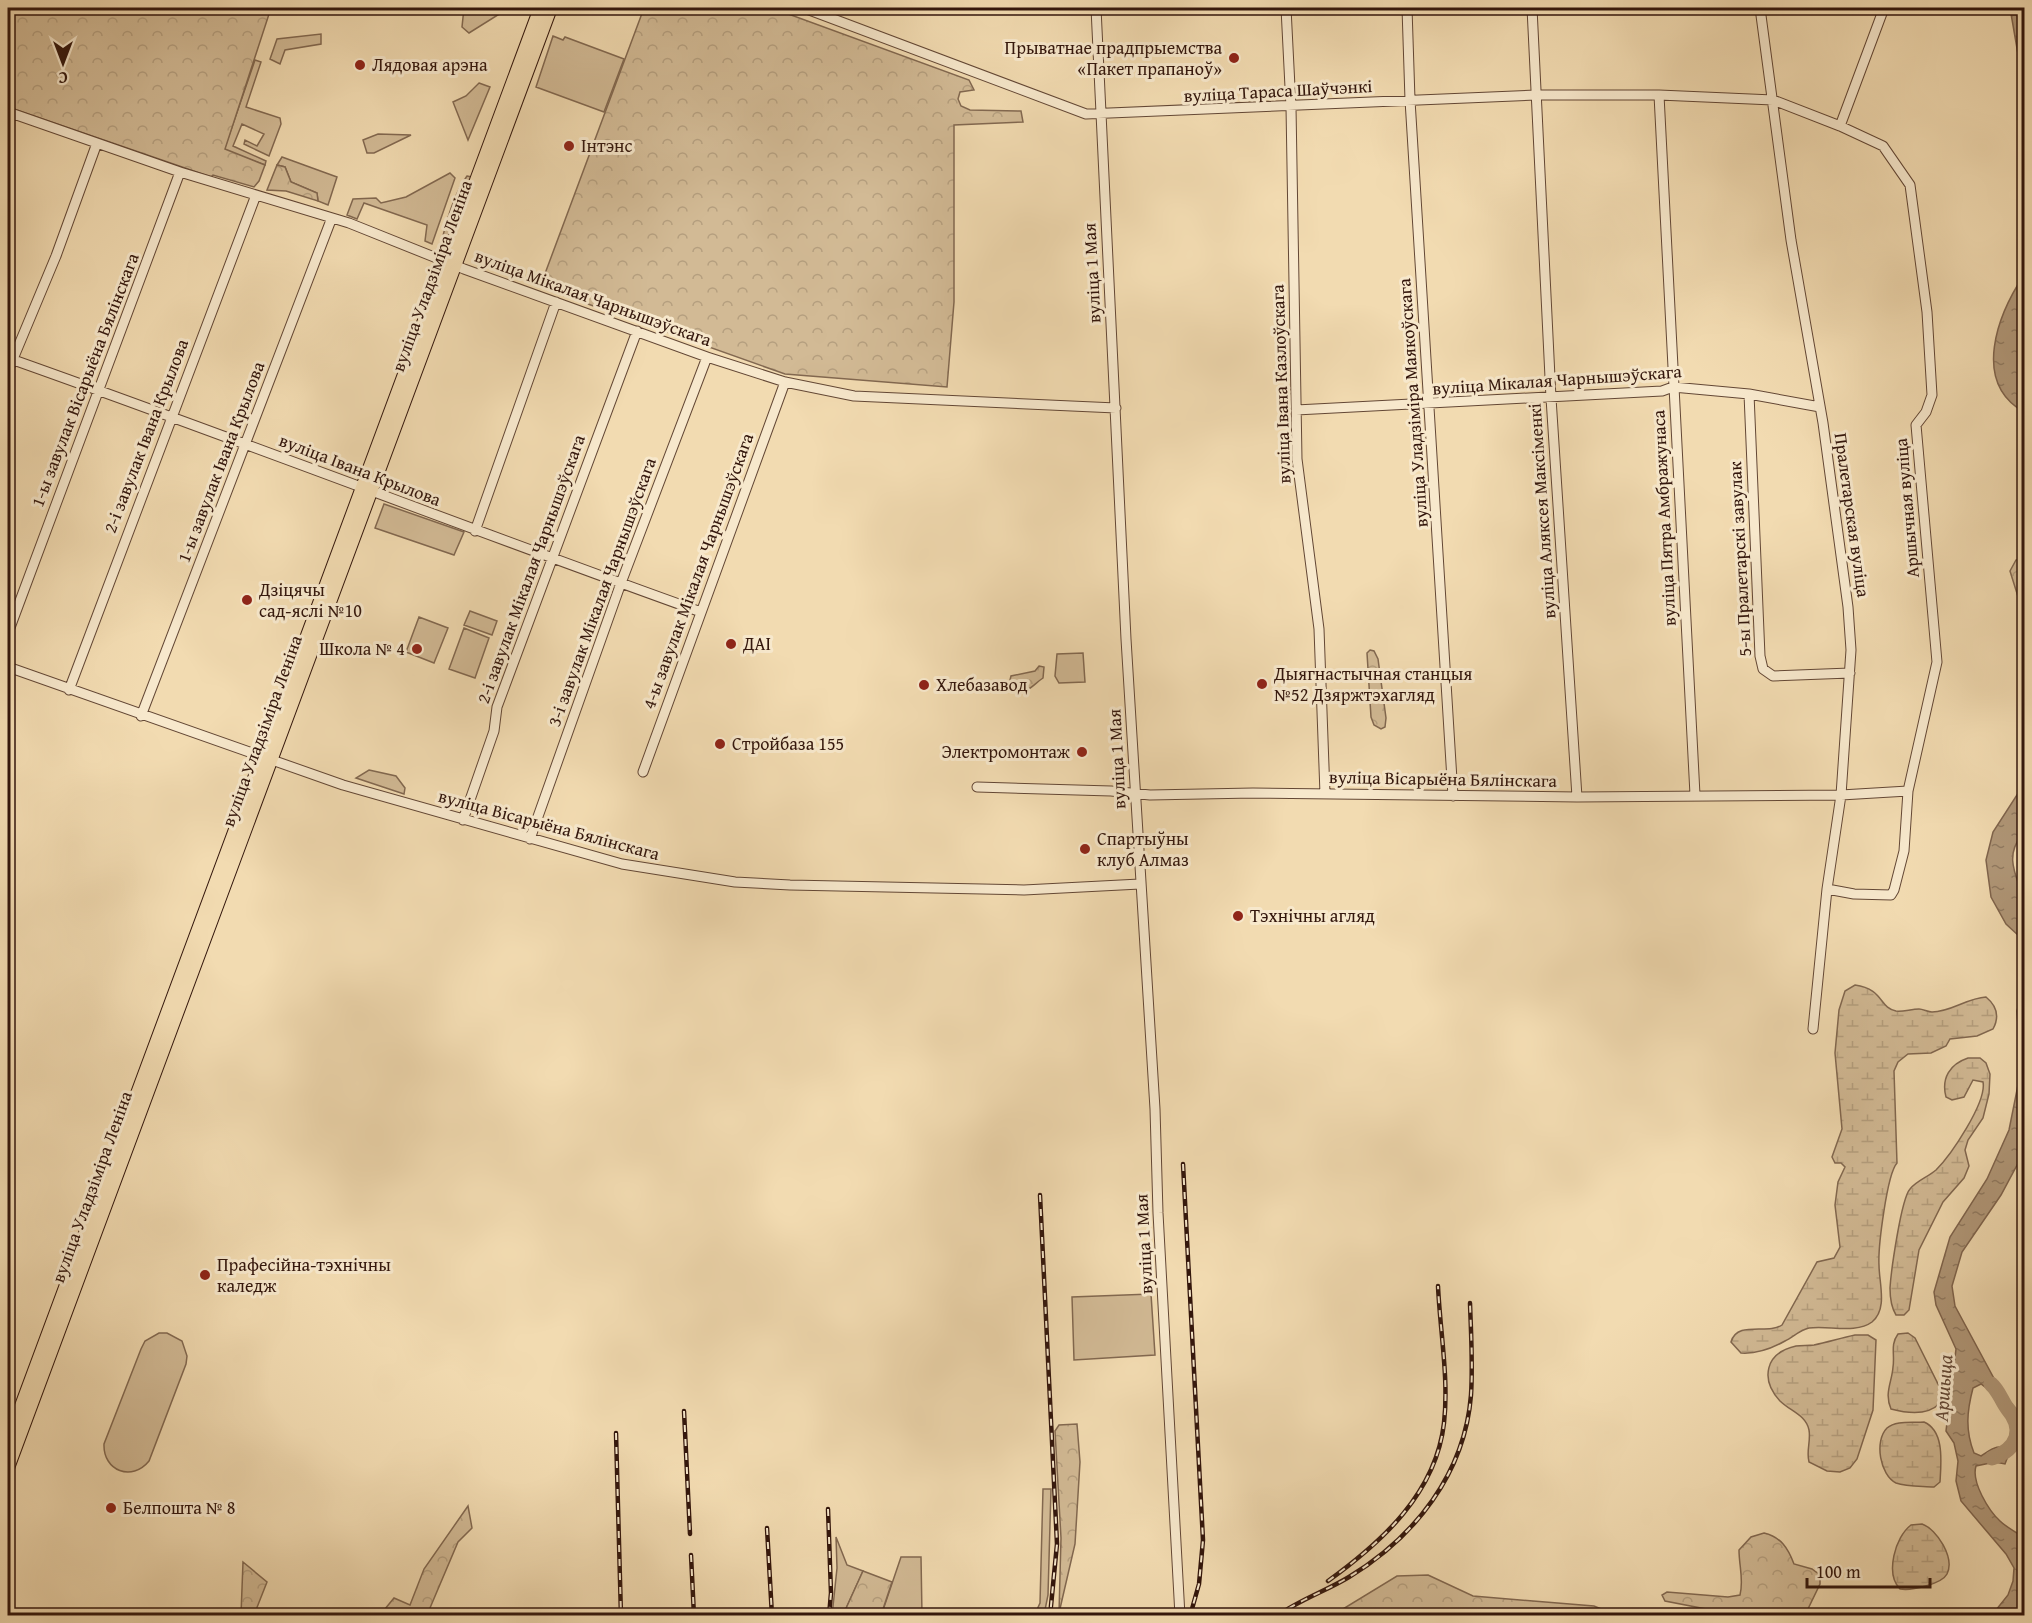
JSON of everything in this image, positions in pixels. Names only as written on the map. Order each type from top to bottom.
[{"type":"main road","name":"вуліца Уладзіміра Леніна","points":[[451,263],[540,8]]},
{"type":"main road","name":"вуліца Уладзіміра Леніна","points":[[8,1441],[451,263],[551,8]]},
{"type":"main road","name":"вуліца Уладзіміра Леніна","points":[[8,1468],[265,759]]},
{"type":"street","name":"вуліца Тараса Шаўчэнкі","points":[[804,8],[1086,114],[1100,116],[1535,95],[1659,94],[1773,100]]},
{"type":"street","name":"вуліца 1 Мая","points":[[1096,8],[1135,793],[1180,1616]]},
{"type":"street","name":"вуліца Івана Казлоўскага","points":[[1286,8],[1291,107],[1298,459],[1319,629],[1325,794]]},
{"type":"street","name":"вуліца Уладзіміра Маякоўскага","points":[[1407,8],[1410,100],[1453,796]]},
{"type":"street","name":"вуліца Аляксея Максіменкі","points":[[1532,8],[1551,398],[1577,797]]},
{"type":"street","name":"Пралетарская вуліца","points":[[1760,8],[1791,240],[1820,407],[1848,607],[1850,673],[1841,795],[1827,889],[1813,1029]]},
{"type":"street","points":[[1840,126],[1884,8]]},
{"type":"street","name":"вуліца Пятра Амбражунаса","points":[[1659,94],[1695,795]]},
{"type":"street","name":"Аршычная вуліца","points":[[1773,100],[1840,126],[1882,146],[1910,185],[1927,312],[1932,395],[1926,412],[1916,425],[1937,662],[1908,791],[1904,851],[1894,890],[1891,895],[1854,894],[1827,889]]},
{"type":"street","name":"вуліца Мікалая Чарнышэўскага","points":[[10,112],[180,172],[331,220],[349,223],[556,302],[707,357],[785,382],[854,396],[1116,408]]},
{"type":"street","points":[[8,124],[10,112]]},
{"type":"street","points":[[8,371],[10,358],[56,256],[97,143]]},
{"type":"street","name":"1-ы завулак Вісарыёна Бялінскага","points":[[8,633],[180,172]]},
{"type":"street","name":"2-і завулак Івана Крылова","points":[[69,690],[256,195]]},
{"type":"street","name":"1-ы завулак Івана Крылова","points":[[141,716],[331,220]]},
{"type":"street","points":[[475,531],[556,302]]},
{"type":"street","name":"2-і завулак Мікалая Чарнышэўскага","points":[[463,820],[494,731],[497,707],[637,331]]},
{"type":"street","name":"3-і завулак Мікалая Чарнышэўскага","points":[[530,839],[621,583],[707,357]]},
{"type":"street","name":"вуліца Івана Крылова","points":[[10,358],[171,416],[365,491],[701,612]]},
{"type":"street","name":"4-ы завулак Мікалая Чарнышэўскага","points":[[643,772],[785,382]]},
{"type":"street","name":"вуліца Мікалая Чарнышэўскага","points":[[1296,410],[1551,398],[1662,391],[1673,387],[1749,394],[1820,407]]},
{"type":"street","name":"5-ы Пралетарскі завулак","points":[[1749,394],[1760,656],[1763,669],[1773,676],[1850,673]]},
{"type":"street","name":"вуліца Вісарыёна Бялінскага","points":[[8,667],[265,759],[463,820],[622,864],[735,882],[1024,890],[1140,884]]},
{"type":"street","name":"вуліца Вісарыёна Бялінскага","points":[[977,787],[1135,793],[1577,797],[1841,795],[1908,791]]},
{"type":"green space","points":[[8,8],[271,8],[225,149],[265,165],[259,181],[254,187],[213,175],[211,177],[8,107]]},
{"type":"green space","points":[[464,8],[509,8],[469,33],[462,27]]},
{"type":"green space","points":[[644,8],[772,8],[969,80],[974,90],[960,92],[958,99],[961,106],[970,110],[1021,111],[1023,122],[954,125],[954,302],[947,387],[785,374],[540,287]]},
{"type":"green space","points":[[321,34],[321,44],[285,50],[280,64],[270,59],[277,39]]},
{"type":"green space","points":[[553,36],[563,40],[565,37],[624,59],[604,112],[536,87]]},
{"type":"green space","points":[[255,60],[261,62],[246,107],[280,118],[281,124],[269,156],[244,144],[245,140],[257,146],[264,134],[242,124],[233,146],[266,161],[265,165],[224,150]]},
{"type":"green space","points":[[479,83],[490,87],[468,140],[453,102],[466,96]]},
{"type":"green space","points":[[378,134],[411,135],[374,153],[367,153],[363,140]]},
{"type":"green space","points":[[282,157],[337,177],[328,205],[318,201],[317,193],[291,182],[285,167],[277,165]]},
{"type":"green space","points":[[277,165],[285,167],[291,182],[317,193],[318,201],[286,191],[267,190]]},
{"type":"green space","points":[[450,173],[455,178],[432,244],[425,241],[427,225],[364,203],[357,219],[347,215],[353,199],[376,198],[381,203],[406,197]]},
{"type":"green space","points":[[467,176],[472,177],[447,245],[441,243],[454,200]]},
{"type":"green space","points":[[384,504],[464,532],[454,555],[375,528]]},
{"type":"green space","points":[[2024,556],[2023,639],[2018,633],[2020,603],[2010,571],[2016,560]]},
{"type":"green space","points":[[470,611],[497,621],[492,635],[464,625]]},
{"type":"green space","points":[[419,617],[448,628],[434,663],[406,652]]},
{"type":"green space","points":[[464,628],[489,638],[475,678],[449,669]]},
{"type":"green space","points":[[1370,650],[1374,651],[1378,659],[1386,718],[1385,727],[1381,729],[1374,725],[1371,717],[1367,653]]},
{"type":"green space","points":[[1083,653],[1085,682],[1059,683],[1055,676],[1057,654]]},
{"type":"green space","points":[[1039,666],[1044,667],[1043,678],[1029,689],[1018,691],[1009,684],[1011,676],[1035,671]]},
{"type":"green space","points":[[369,770],[396,776],[405,788],[404,794],[356,778]]},
{"type":"green space","points":[[1855,985],[1871,990],[1886,1006],[1896,1011],[1919,1009],[1930,1012],[1939,1011],[1986,997],[1993,1004],[1997,1016],[1993,1029],[1977,1036],[1950,1039],[1946,1046],[1931,1053],[1908,1054],[1898,1062],[1894,1071],[1897,1163],[1890,1181],[1882,1228],[1879,1265],[1882,1295],[1877,1317],[1872,1322],[1858,1328],[1809,1328],[1769,1349],[1741,1353],[1731,1342],[1734,1335],[1740,1331],[1776,1328],[1782,1325],[1817,1262],[1834,1258],[1840,1247],[1835,1205],[1838,1182],[1845,1167],[1841,1163],[1835,1163],[1832,1157],[1842,1129],[1835,1053],[1839,1010],[1845,991]]},
{"type":"green space","points":[[1968,1058],[1980,1058],[1986,1063],[1990,1074],[1989,1094],[1983,1118],[1968,1140],[1965,1150],[1969,1166],[1964,1178],[1943,1202],[1919,1250],[1909,1310],[1904,1315],[1896,1315],[1891,1302],[1890,1288],[1897,1236],[1907,1195],[1913,1186],[1936,1170],[1950,1153],[1974,1115],[1983,1091],[1983,1082],[1973,1080],[1964,1097],[1952,1100],[1946,1097],[1945,1084],[1948,1073],[1956,1064]]},
{"type":"green space","points":[[1151,1294],[1155,1355],[1074,1360],[1072,1297]]},
{"type":"green space","points":[[159,1333],[167,1333],[182,1341],[187,1356],[186,1364],[149,1461],[135,1471],[127,1472],[113,1467],[108,1461],[104,1444],[141,1349],[145,1341]]},
{"type":"green space","points":[[1908,1333],[1915,1338],[1940,1388],[1939,1404],[1922,1412],[1891,1409],[1889,1403],[1888,1393],[1893,1367],[1894,1342],[1898,1334]]},
{"type":"green space","points":[[1855,1335],[1868,1335],[1876,1340],[1873,1410],[1857,1459],[1850,1468],[1840,1472],[1827,1471],[1809,1462],[1807,1425],[1774,1393],[1768,1376],[1769,1368],[1778,1354],[1786,1349]]},
{"type":"green space","points":[[1904,1422],[1924,1422],[1936,1432],[1939,1440],[1940,1482],[1934,1487],[1896,1483],[1890,1479],[1883,1466],[1880,1449],[1883,1434],[1891,1425]]},
{"type":"green space","points":[[1077,1424],[1080,1462],[1075,1544],[1059,1613],[1061,1538],[1055,1431],[1059,1425]]},
{"type":"green space","points":[[1043,1489],[1051,1489],[1048,1595],[1044,1615],[1034,1616],[1040,1603]]},
{"type":"green space","points":[[468,1506],[472,1528],[458,1542],[427,1615],[380,1615],[394,1598],[410,1605],[424,1569]]},
{"type":"green space","points":[[1922,1524],[1939,1538],[1947,1552],[1949,1567],[1947,1574],[1939,1581],[1926,1586],[1900,1589],[1893,1574],[1893,1565],[1900,1538],[1911,1525]]},
{"type":"green space","points":[[1764,1533],[1775,1537],[1783,1544],[1794,1564],[1812,1569],[1820,1575],[1820,1584],[1805,1615],[1715,1615],[1706,1609],[1665,1601],[1662,1595],[1667,1592],[1728,1597],[1740,1595],[1739,1550],[1751,1537]]},
{"type":"green space","points":[[836,1537],[847,1565],[863,1571],[843,1615],[832,1616],[837,1568]]},
{"type":"green space","points":[[901,1557],[921,1557],[922,1615],[881,1616]]},
{"type":"green space","points":[[243,1562],[267,1582],[254,1615],[241,1615]]},
{"type":"green space","points":[[863,1571],[892,1582],[881,1615],[843,1615]]},
{"type":"green space","points":[[1428,1575],[1473,1596],[1594,1606],[1616,1615],[1333,1615],[1397,1576]]},
{"type":"water","points":[[2010,8],[2024,8],[2024,87],[2023,83]]},
{"type":"water","points":[[2024,275],[2024,331],[2020,344],[2024,412],[2008,399],[1998,383],[1994,366],[1994,347],[2006,309]]},
{"type":"water","points":[[2024,784],[2024,837],[2021,836],[2016,844],[2013,861],[2026,918],[2024,972],[2019,936],[2006,924],[1991,897],[1986,860],[1993,832]]},
{"type":"water","points":[[2024,983],[2024,1152],[2001,1195],[1962,1252],[1952,1286],[1955,1306],[2004,1397],[2001,1399],[1981,1384],[1973,1388],[1968,1421],[1974,1453],[1981,1456],[1998,1447],[2010,1451],[2005,1464],[1995,1462],[1976,1466],[1978,1488],[1996,1516],[2024,1538],[2024,1605],[2017,1615],[1992,1615],[2008,1595],[2013,1581],[2014,1568],[2006,1554],[1961,1501],[1956,1481],[1958,1461],[1954,1443],[1946,1431],[1956,1349],[1936,1305],[1934,1292],[1950,1237],[1987,1179],[2009,1130],[2021,1070],[2017,1011]]},
{"type":"waterway","points":[[1991,1384],[2013,1416],[2017,1431],[2013,1444],[1992,1458]]},
{"type":"railway","points":[[1183,1164],[1203,1540],[1199,1584],[1190,1616]]},
{"type":"railway","points":[[1040,1195],[1057,1544],[1050,1616]]},
{"type":"railway","points":[[1328,1581],[1368,1550],[1403,1514],[1430,1472],[1439,1448],[1444,1423],[1445,1389],[1438,1286]]},
{"type":"railway","points":[[1277,1616],[1349,1577],[1373,1561],[1395,1543],[1433,1500],[1459,1451],[1467,1424],[1472,1383],[1470,1303]]},
{"type":"railway","points":[[684,1411],[690,1534]]},
{"type":"railway","points":[[616,1433],[621,1616]]},
{"type":"railway","points":[[828,1509],[831,1593],[829,1616]]},
{"type":"railway","points":[[767,1528],[772,1616]]},
{"type":"railway","points":[[691,1555],[694,1616]]},
{"type":"place","name":"Прыватнае прадпрыемства «Пакет прапаноў»","points":[[1234,58]]},
{"type":"place","name":"Лядовая арэна","points":[[360,65]]},
{"type":"place","name":"Інтэнс","points":[[569,146]]},
{"type":"place","name":"Дзіцячы сад-яслі №10","points":[[247,600]]},
{"type":"place","name":"ДАІ","points":[[731,644]]},
{"type":"place","name":"Школа № 4","points":[[417,649]]},
{"type":"place","name":"Дыягнастычная станцыя №52 Дзяржтэхагляд","points":[[1262,684]]},
{"type":"place","name":"Хлебазавод","points":[[924,685]]},
{"type":"place","name":"Стройбаза 155","points":[[720,744]]},
{"type":"place","name":"Электромонтаж","points":[[1082,752]]},
{"type":"place","name":"Спартыўны клуб Алмаз","points":[[1085,849]]},
{"type":"place","name":"Тэхнічны агляд","points":[[1238,916]]},
{"type":"place","name":"Прафесійна-тэхнічны каледж","points":[[205,1275]]},
{"type":"place","name":"Белпошта № 8","points":[[111,1508]]},
{"type":"water label","name":"Аршыца","points":[[1943,1388]]}]
